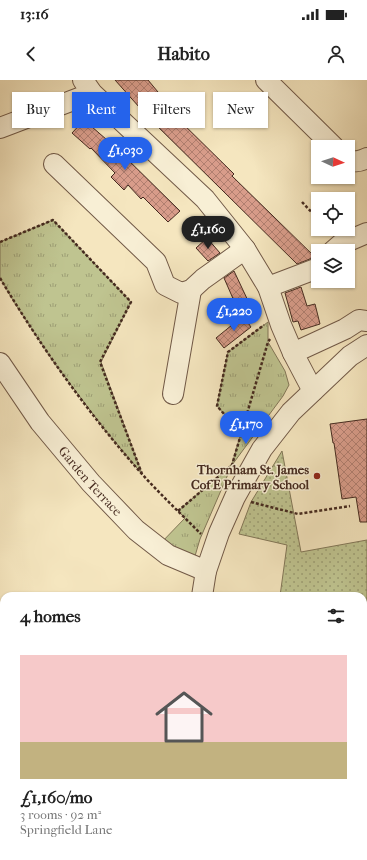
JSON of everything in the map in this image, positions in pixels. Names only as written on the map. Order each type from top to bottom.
[{"type":"street","points":[[266,80],[327,140]]},
{"type":"street","points":[[0,128],[88,87],[205,199],[245,249],[268,287],[272,330],[293,353],[313,390]]},
{"type":"street","points":[[54,164],[156,262],[165,285],[181,293],[191,290],[203,279],[245,249]]},
{"type":"street","points":[[341,244],[367,233]]},
{"type":"street","points":[[268,287],[311,271]]},
{"type":"street","points":[[173,394],[191,290]]},
{"type":"street","points":[[293,353],[345,329],[359,320],[367,321]]},
{"type":"street","points":[[203,592],[206,571],[219,533],[235,498],[262,449],[292,412],[313,390],[350,356],[367,345]]},
{"type":"street","name":"Garden Terrace","points":[[0,363],[40,422],[91,484],[136,530],[168,555],[206,571]]},
{"type":"path","points":[[302,202],[311,212]]},
{"type":"path","points":[[0,242],[53,220],[131,302],[100,362],[142,474]]},
{"type":"path","points":[[0,278],[55,364],[105,430],[142,474],[214,547]]},
{"type":"path","points":[[178,511],[232,464],[241,433],[268,342],[272,330],[268,322],[228,352],[217,406],[241,433],[262,449]]},
{"type":"path","points":[[268,342],[272,330]]},
{"type":"path","points":[[235,498],[298,514],[350,506]]},
{"type":"green space","points":[[53,220],[131,302],[101,362],[142,474],[105,430],[55,364],[0,278],[0,242]]},
{"type":"green space","points":[[268,322],[268,342],[285,371],[289,385],[283,396],[232,465],[200,539],[195,556],[159,545],[185,518],[178,511],[232,464],[241,433],[217,406],[228,352]]},
{"type":"green space","points":[[282,451],[301,552],[367,540],[367,592],[281,592],[287,545],[239,534],[251,502]]},
{"type":"building","points":[[115,80],[148,80],[158,92],[138,92],[138,106],[130,97],[130,92],[126,92]]},
{"type":"building","points":[[77,128],[93,128],[114,146],[180,211],[168,222],[143,197],[141,199],[128,185],[124,190],[111,177],[115,173],[91,148],[90,149],[72,133]]},
{"type":"building","points":[[159,128],[187,128],[234,174],[232,176],[311,253],[311,259],[297,264]]},
{"type":"building","points":[[207,238],[220,253],[208,261],[196,248]]},
{"type":"building","points":[[234,271],[250,305],[238,310],[224,278]]},
{"type":"building","points":[[301,287],[307,306],[315,304],[320,324],[301,330],[298,321],[293,322],[285,293]]},
{"type":"building","points":[[243,316],[251,327],[224,348],[216,338]]},
{"type":"building","points":[[367,419],[367,522],[360,522],[356,497],[342,499],[330,424]]},
{"type":"place","name":"Thornham St. James CofE Primary School","points":[[317,476]]}]
